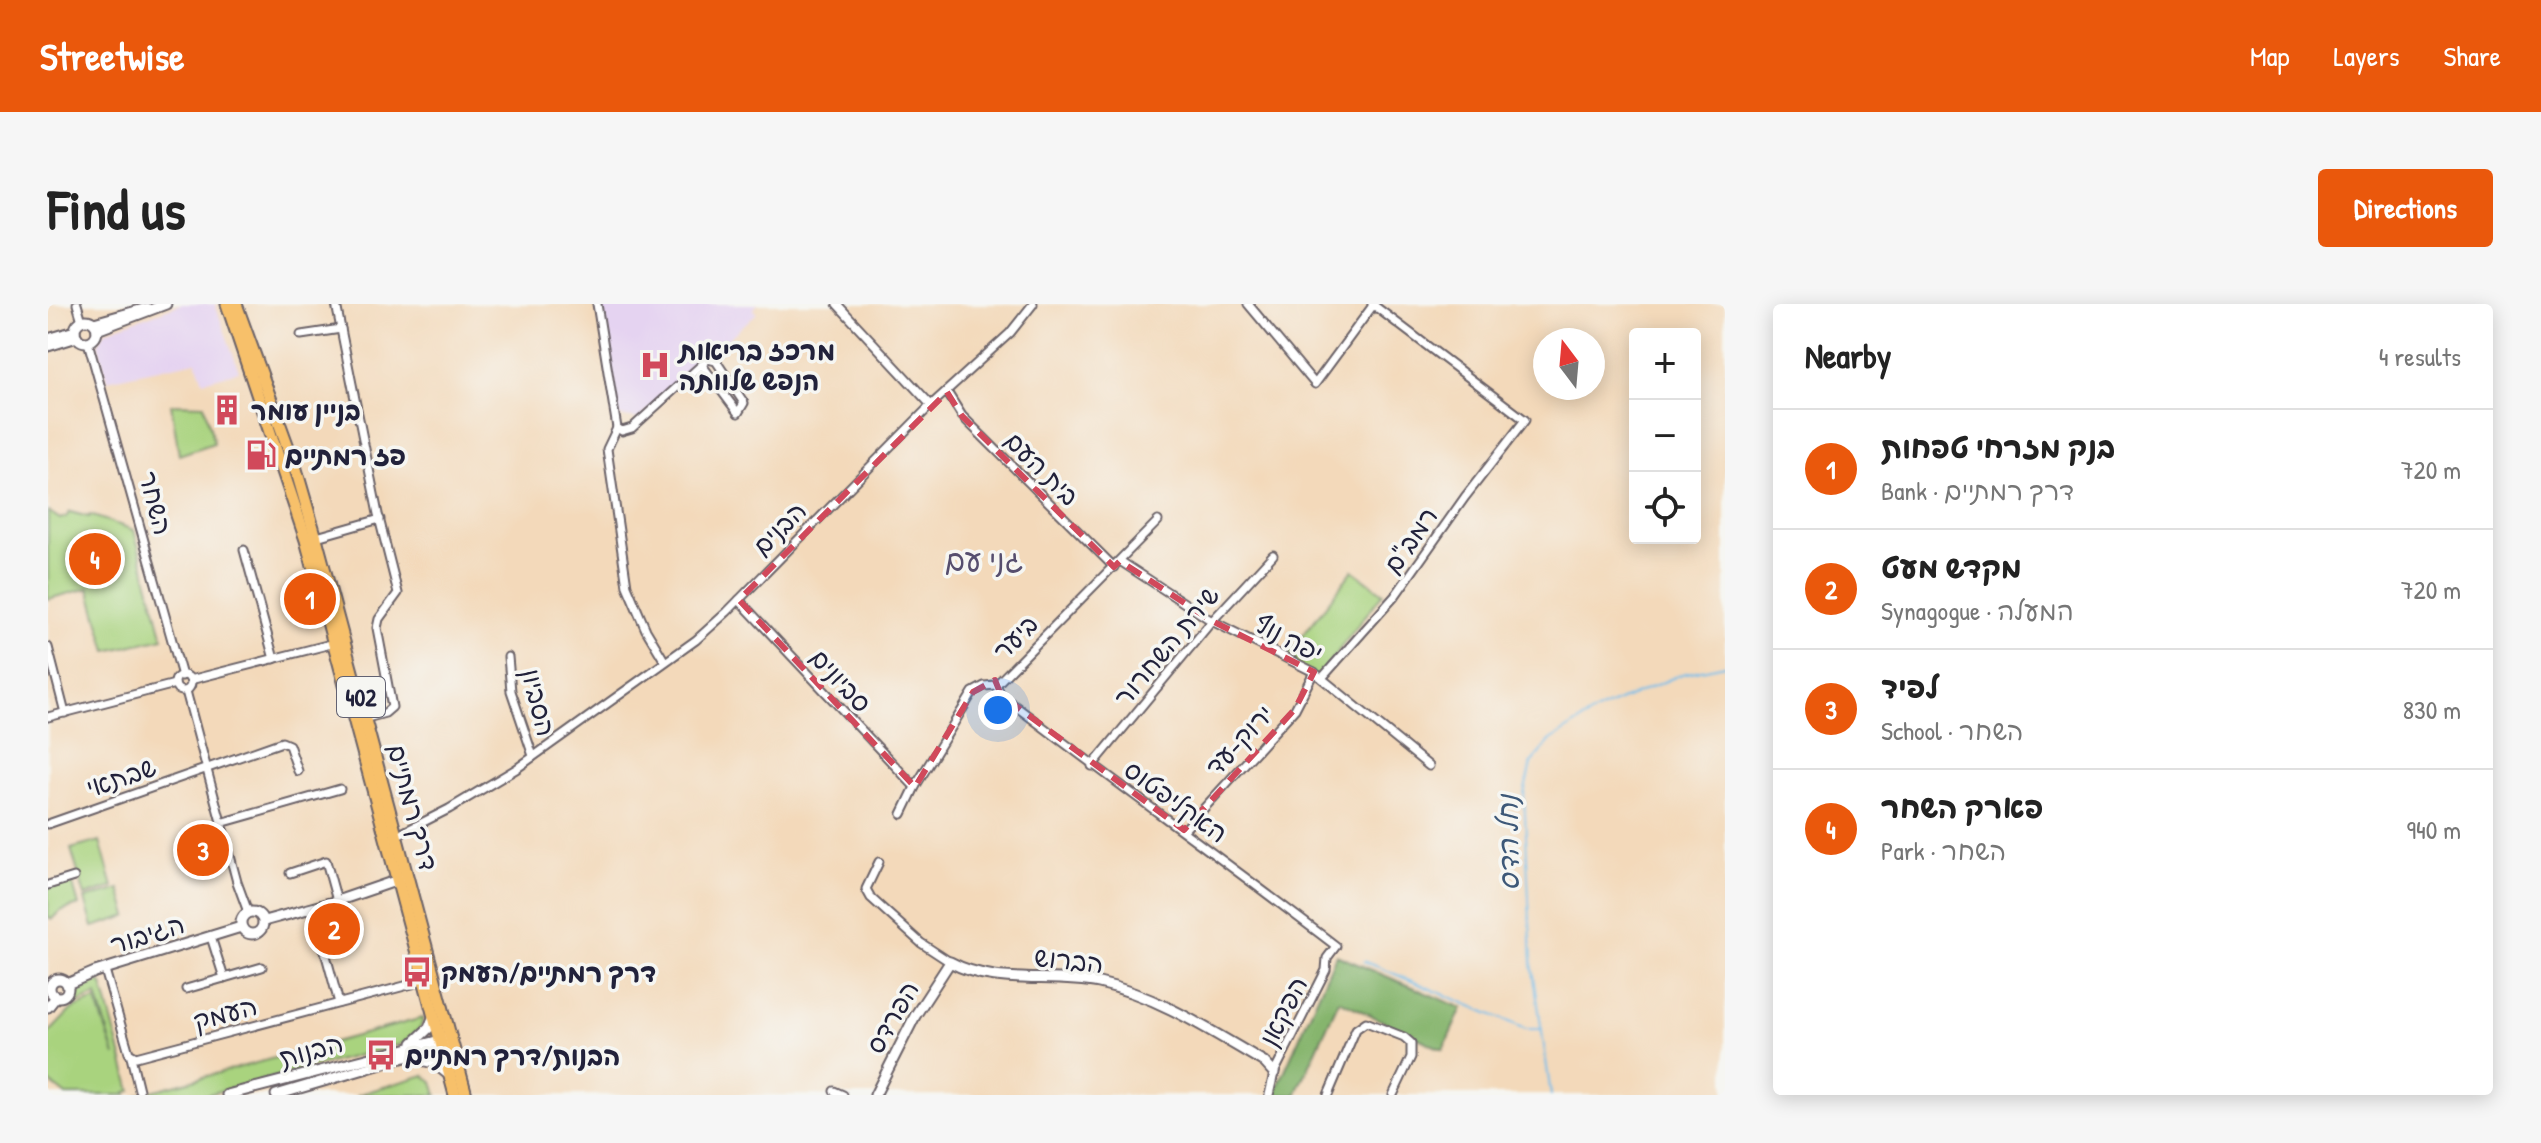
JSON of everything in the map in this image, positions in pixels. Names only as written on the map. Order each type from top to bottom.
[{"type":"main road","name":"דרך רמתיים","points":[[227,304],[311,539],[445,1042],[455,1095]]},
{"type":"main road","name":"דרך רמתיים","points":[[238,306],[296,469],[335,643],[361,720]]},
{"type":"main road","name":"דרך רמתיים","points":[[402,878],[434,1015],[466,1095]]},
{"type":"street","points":[[77,304],[82,321]]},
{"type":"street","points":[[336,304],[398,593],[379,619],[377,628],[392,707],[385,713],[361,720]]},
{"type":"street","points":[[597,304],[617,428],[607,449],[627,586],[646,630],[664,660]]},
{"type":"street","points":[[837,304],[931,405]]},
{"type":"street","name":"הבנים","points":[[392,838],[449,809],[533,756],[696,640],[931,405],[1010,333],[1033,304]]},
{"type":"street","points":[[1248,304],[1315,384],[1373,304]]},
{"type":"street","name":"רמב\"ם","points":[[1322,678],[1395,596],[1465,497],[1525,420],[1373,304]]},
{"type":"street","points":[[96,327],[141,315],[162,305]]},
{"type":"street","points":[[76,334],[77,325],[82,321],[89,320],[96,327]]},
{"type":"street","points":[[48,339],[76,334],[88,342],[95,338],[96,327]]},
{"type":"street","points":[[301,335],[341,329]]},
{"type":"street","points":[[48,346],[76,334]]},
{"type":"street","name":"השחר","points":[[88,342],[186,678]]},
{"type":"street","points":[[617,428],[622,431],[632,428],[708,359],[716,361],[744,403],[738,413],[702,365]]},
{"type":"street","name":"בית העם","points":[[947,392],[962,416],[1117,564]]},
{"type":"street","points":[[311,539],[380,519]]},
{"type":"street","name":"ביער","points":[[902,814],[973,692],[984,686],[996,685],[1158,521]]},
{"type":"street","points":[[244,550],[274,659]]},
{"type":"street","name":"שירת השחרור","points":[[1092,766],[1212,621],[1273,555]]},
{"type":"street","name":"יפה נוף","points":[[1117,564],[1212,621],[1314,672],[1429,766]]},
{"type":"street","name":"סביונים","points":[[739,600],[915,787]]},
{"type":"street","points":[[186,691],[178,690],[176,679],[335,643]]},
{"type":"street","points":[[48,647],[65,713]]},
{"type":"street","name":"הסביון","points":[[508,657],[511,691],[533,756]]},
{"type":"street","name":"ירוק-עד","points":[[1184,830],[1295,709],[1314,672]]},
{"type":"street","points":[[186,678],[190,687],[186,691]]},
{"type":"street","points":[[48,717],[175,684]]},
{"type":"street","name":"האקליפטוס","points":[[996,685],[1001,695],[1092,766],[1184,830],[1336,946]]},
{"type":"street","points":[[186,691],[248,912]]},
{"type":"street","name":"שבתאי","points":[[48,824],[282,742],[289,745],[298,771]]},
{"type":"street","points":[[221,823],[340,789]]},
{"type":"street","points":[[290,873],[326,861],[337,901]]},
{"type":"street","name":"הברוש","points":[[879,862],[866,889],[890,917],[950,962],[976,974],[1062,977],[1100,983],[1138,995],[1183,1016],[1264,1062],[1274,1073]]},
{"type":"street","points":[[48,885],[74,877]]},
{"type":"street","points":[[264,921],[337,901],[402,878]]},
{"type":"street","points":[[313,908],[339,1003]]},
{"type":"street","points":[[248,912],[258,913],[264,921],[260,931],[253,934],[241,927],[243,916],[248,912]]},
{"type":"street","name":"הגיבור","points":[[67,984],[241,927]]},
{"type":"street","points":[[211,937],[224,978]]},
{"type":"street","name":"הפקאן","points":[[1269,1095],[1274,1073],[1326,970],[1327,958],[1336,946]]},
{"type":"street","name":"הפרדס","points":[[875,1095],[915,1016],[950,962]]},
{"type":"street","points":[[186,989],[262,967]]},
{"type":"street","points":[[105,970],[139,1090]]},
{"type":"street","points":[[48,1007],[56,997],[67,993],[67,984],[60,978],[49,983],[50,992],[56,997]]},
{"type":"street","name":"העמק","points":[[131,1057],[416,983]]},
{"type":"street","points":[[406,1047],[429,1028],[434,1015]]},
{"type":"street","points":[[1328,1095],[1356,1029],[1362,1022],[1404,1037],[1411,1043],[1411,1057],[1393,1095]]},
{"type":"street","name":"הבנות","points":[[227,1095],[406,1047],[445,1042]]},
{"type":"street","name":"הבנות","points":[[276,1095],[445,1042]]},
{"type":"street","points":[[402,1058],[425,1059],[450,1075]]},
{"type":"street","points":[[834,1091],[843,1095]]},
{"type":"highlighted area","points":[[947,392],[962,416],[1114,567],[1120,561],[1212,621],[1314,672],[1295,709],[1184,830],[1001,695],[995,680],[973,692],[915,787],[739,600]]},
{"type":"shaded area","points":[[181,304],[215,304],[239,371],[203,381],[196,361],[107,380],[98,344],[106,331]]},
{"type":"shaded area","name":"מרכז בריאות הנפש שלוותה","points":[[600,304],[758,304],[753,309],[757,313],[639,419],[618,416]]},
{"type":"green space","points":[[171,404],[204,405],[214,443],[179,455]]},
{"type":"green space","points":[[48,511],[60,519],[70,512],[90,515],[134,530],[163,638],[107,651],[89,588],[48,599]]},
{"type":"green space","points":[[1353,570],[1383,593],[1315,681],[1284,660]]},
{"type":"green space","points":[[100,841],[113,887],[85,896],[71,849]]},
{"type":"green space","points":[[72,881],[79,905],[60,911],[52,919],[48,917],[48,888]]},
{"type":"green space","points":[[120,889],[128,916],[93,927],[85,899]]},
{"type":"green space","points":[[1336,955],[1462,1008],[1443,1050],[1339,1000],[1296,1095],[1274,1095]]},
{"type":"green space","points":[[99,981],[131,1091],[126,1092],[127,1095],[66,1095],[48,1081],[48,1034],[72,1009],[96,1000],[115,1056],[97,995],[70,1006],[79,992]]},
{"type":"green space","points":[[423,1018],[421,1027],[402,1044],[205,1095],[137,1095]]},
{"type":"green space","points":[[424,1075],[433,1082],[437,1095],[357,1095]]},
{"type":"waterway","name":"נחל הדס","points":[[1551,1095],[1532,963],[1524,794],[1531,763],[1551,740],[1598,710],[1682,674],[1725,665]]},
{"type":"waterway","points":[[1364,961],[1526,1029],[1542,1029]]},
{"type":"place","name":"מרכז בריאות הנפש שלוותה","points":[[655,365]]},
{"type":"place","name":"בניין עומר","points":[[227,410]]},
{"type":"place","name":"פז רמתיים","points":[[261,455]]},
{"type":"place","name":"פארק השחר","points":[[95,559]]},
{"type":"place","name":"בנק מזרחי טפחות","points":[[310,599]]},
{"type":"place","name":"לפיד","points":[[203,850]]},
{"type":"place","name":"מקדש מעט","points":[[334,929]]},
{"type":"place","name":"דרך רמתיים/העמק","points":[[417,972]]},
{"type":"place","name":"הבנות/דרך רמתיים","points":[[381,1055]]},
{"type":"district","name":"גני עם","points":[[984,560]]}]
